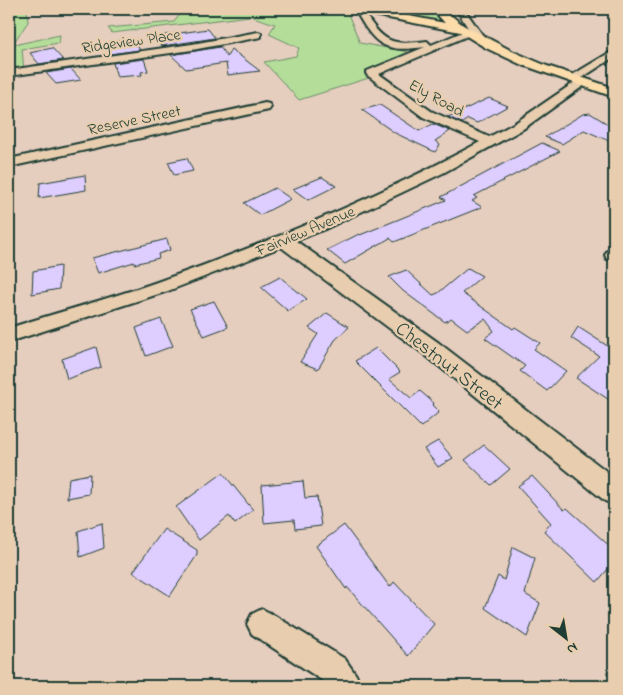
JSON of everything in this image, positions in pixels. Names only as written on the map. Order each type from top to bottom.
[{"type":"main road","points":[[362,9],[425,36],[466,32]]},
{"type":"main road","points":[[437,9],[466,32],[526,63],[614,94]]},
{"type":"street","points":[[362,9],[362,15],[377,38],[385,43],[410,46],[425,36],[466,32]]},
{"type":"street","points":[[460,9],[482,41]]},
{"type":"street","name":"Ridgeview Place","points":[[9,73],[220,42],[258,34]]},
{"type":"street","name":"Ely Road","points":[[425,36],[371,74],[427,114],[490,142]]},
{"type":"street","name":"Fairview Avenue","points":[[9,335],[162,287],[317,227],[429,174],[519,126],[583,83],[614,53]]},
{"type":"street","name":"Reserve Street","points":[[9,163],[265,107]]},
{"type":"street","name":"Chestnut Street","points":[[283,240],[432,349],[614,492]]},
{"type":"street","points":[[262,624],[334,670],[345,686]]},
{"type":"green space","points":[[9,9],[27,9],[28,22],[14,42],[18,44],[60,35],[59,43],[22,49],[24,71],[9,73]]},
{"type":"green space","points":[[184,9],[346,9],[360,43],[408,52],[372,77],[299,100],[264,62],[296,56],[299,48],[269,34],[275,24],[250,16],[112,33],[108,28],[174,22]]},
{"type":"green space","points":[[369,9],[432,9],[441,19],[434,22]]},
{"type":"building","points":[[208,29],[215,38],[162,46],[152,37]]},
{"type":"building","points":[[133,39],[140,50],[110,54],[107,43]]},
{"type":"building","points":[[220,47],[227,57],[231,49],[260,71],[228,75],[226,63],[186,69],[171,55]]},
{"type":"building","points":[[52,48],[63,60],[39,64],[30,53]]},
{"type":"building","points":[[144,59],[148,71],[141,72],[142,75],[117,77],[113,63]]},
{"type":"building","points":[[71,69],[81,80],[56,84],[46,73]]},
{"type":"building","points":[[489,98],[508,106],[477,123],[468,119],[462,123],[448,117]]},
{"type":"building","points":[[380,105],[419,131],[433,124],[450,131],[435,141],[440,145],[435,152],[395,133],[362,110]]},
{"type":"building","points":[[590,113],[614,128],[614,143],[584,130],[562,144],[545,137],[583,114]]},
{"type":"building","points":[[542,143],[560,151],[474,196],[477,198],[472,201],[482,207],[394,242],[390,238],[345,264],[327,250],[359,234],[446,200],[441,197]]},
{"type":"building","points":[[187,158],[193,171],[174,175],[168,162]]},
{"type":"building","points":[[85,175],[86,190],[39,198],[40,183]]},
{"type":"building","points":[[322,177],[336,186],[308,200],[293,189]]},
{"type":"building","points":[[275,188],[291,199],[260,215],[244,203]]},
{"type":"building","points":[[167,239],[170,250],[158,254],[159,258],[134,264],[134,262],[98,273],[92,258]]},
{"type":"building","points":[[60,266],[59,289],[32,294],[33,271]]},
{"type":"building","points":[[468,268],[482,276],[462,293],[513,329],[515,327],[540,343],[534,349],[566,371],[547,391],[520,371],[525,366],[485,338],[494,331],[485,319],[467,330],[451,318],[445,322],[403,291],[389,277],[406,270],[433,295]]},
{"type":"building","points":[[280,277],[307,299],[288,311],[261,287]]},
{"type":"building","points":[[214,301],[228,327],[204,336],[190,309]]},
{"type":"building","points":[[327,313],[349,327],[335,340],[318,369],[300,362],[318,334],[309,328]]},
{"type":"building","points":[[161,319],[173,346],[146,356],[136,328]]},
{"type":"building","points":[[578,327],[609,347],[614,342],[614,403],[576,378],[599,356],[571,338]]},
{"type":"building","points":[[96,347],[101,367],[67,379],[62,359]]},
{"type":"building","points":[[376,348],[400,372],[389,379],[411,398],[420,391],[434,403],[432,405],[439,412],[421,427],[355,361]]},
{"type":"building","points":[[438,441],[453,458],[438,467],[424,449]]},
{"type":"building","points":[[484,445],[510,469],[491,485],[465,460]]},
{"type":"building","points":[[223,473],[253,510],[235,524],[229,516],[199,540],[176,507]]},
{"type":"building","points":[[90,474],[89,494],[67,498],[69,478]]},
{"type":"building","points":[[532,476],[564,510],[567,508],[614,550],[614,562],[597,582],[544,531],[551,523],[518,486]]},
{"type":"building","points":[[303,481],[305,498],[317,497],[321,526],[295,529],[294,520],[264,523],[262,485]]},
{"type":"building","points":[[102,523],[104,548],[80,557],[78,531]]},
{"type":"building","points":[[344,525],[390,587],[394,582],[434,624],[408,656],[347,587],[346,589],[316,546]]},
{"type":"building","points":[[164,529],[197,550],[197,555],[170,596],[133,572]]},
{"type":"building","points":[[513,547],[535,558],[525,594],[540,603],[527,637],[485,608],[498,576],[504,580]]}]
